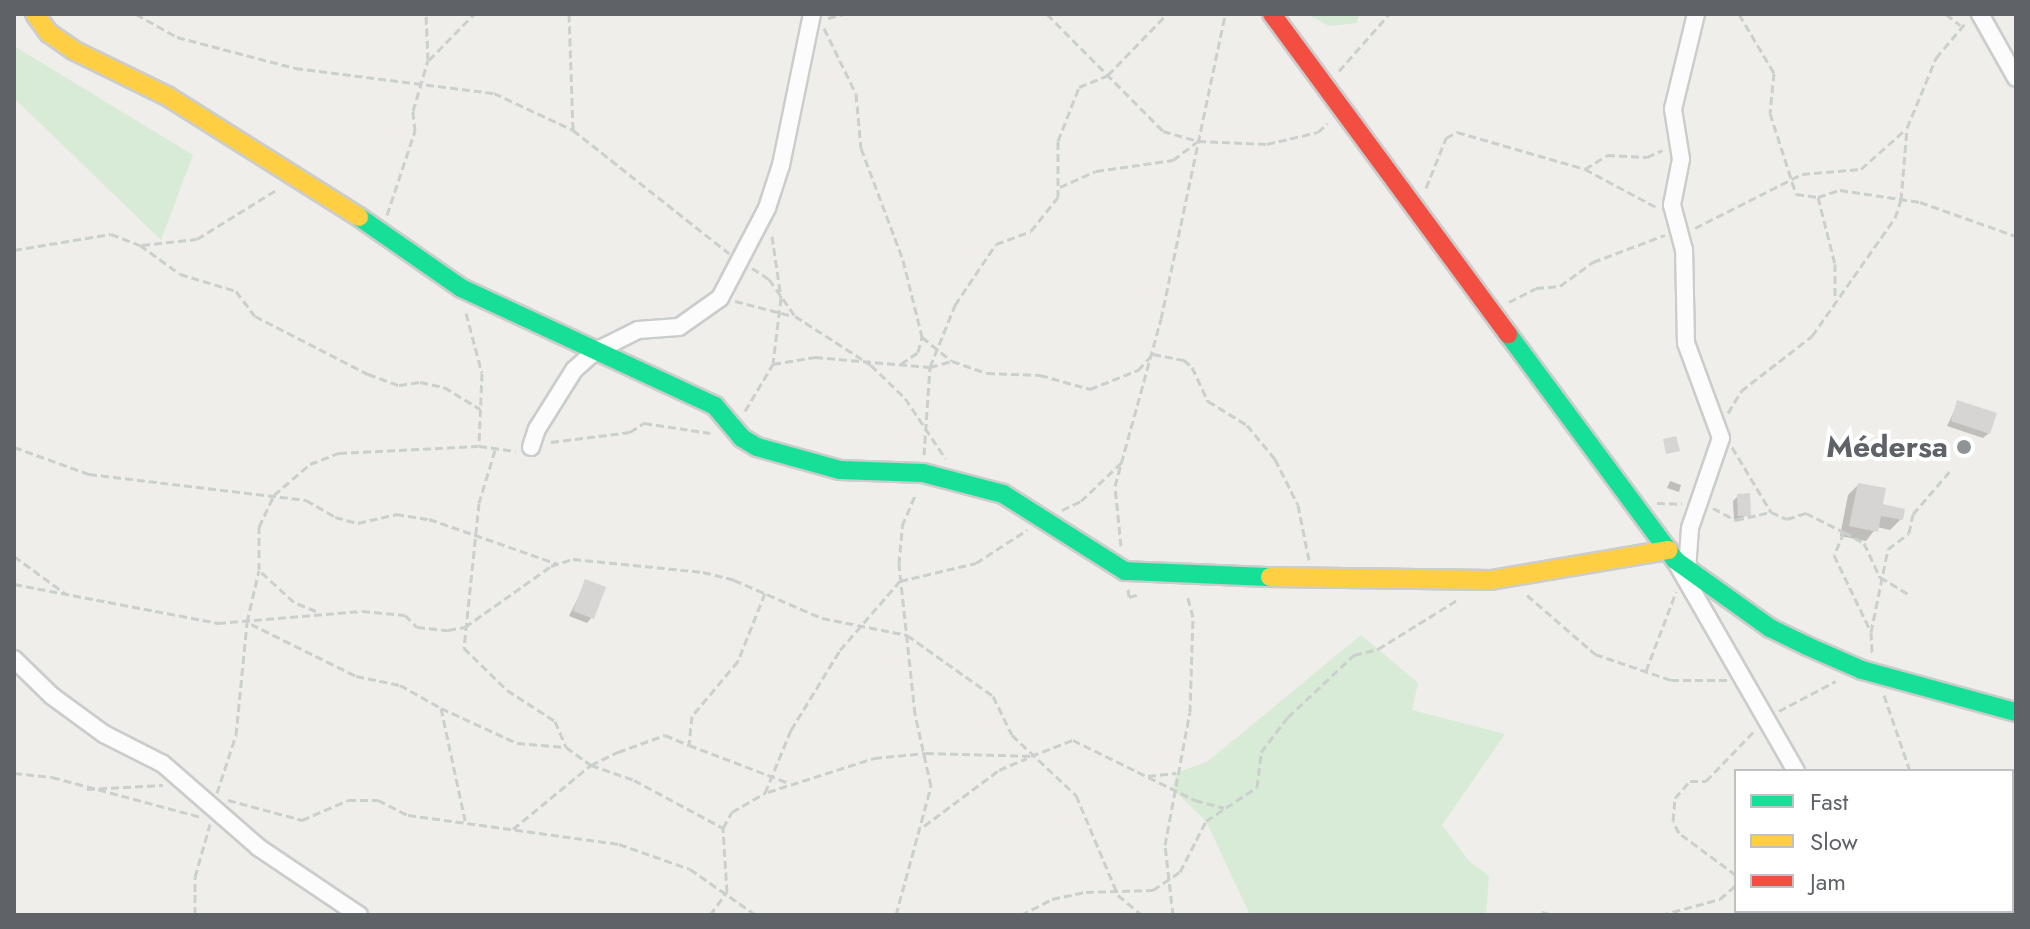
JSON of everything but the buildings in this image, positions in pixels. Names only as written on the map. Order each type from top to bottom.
[{"type":"street","points":[[35,14],[49,33],[73,50],[167,96],[292,178],[384,233],[461,288],[715,406],[742,438],[765,450],[840,470],[923,473],[961,480],[1003,494],[1125,571],[1183,575],[1509,578],[1678,565],[1770,628],[1867,671],[2016,712]]},
{"type":"street","points":[[531,447],[537,429],[574,370],[594,352],[638,330],[679,327],[720,298],[742,262],[767,208],[805,65],[812,14]]},
{"type":"street","points":[[1272,14],[1678,565],[1795,769]]},
{"type":"street","points":[[1678,565],[1721,438],[1686,343],[1688,289],[1676,222],[1681,159],[1674,140],[1673,109],[1696,14]]},
{"type":"street","points":[[1978,14],[2016,78]]},
{"type":"street","points":[[14,659],[52,696],[104,734],[163,764],[235,826],[359,915]]},
{"type":"path","points":[[136,14],[177,37],[295,68],[494,93],[573,130],[742,262],[769,279],[795,316],[871,365],[905,398],[961,480]]},
{"type":"path","points":[[384,233],[411,154],[413,111],[428,60],[426,14]]},
{"type":"path","points":[[428,60],[474,14]]},
{"type":"path","points":[[569,14],[573,130]]},
{"type":"path","points":[[844,14],[819,19],[856,94],[861,148],[903,260],[922,337],[918,352],[898,365]]},
{"type":"path","points":[[1047,14],[1163,131],[1198,141],[1267,144],[1318,132],[1343,110]]},
{"type":"path","points":[[1060,187],[1058,141],[1079,87],[1108,75],[1167,14]]},
{"type":"path","points":[[1125,571],[1114,505],[1115,486],[1153,354],[1225,14]]},
{"type":"path","points":[[1325,85],[1389,14]]},
{"type":"path","points":[[1739,14],[1774,73],[1770,113],[1796,194],[1818,197],[1840,190],[1901,200],[1980,220],[2016,236]]},
{"type":"path","points":[[1946,14],[1960,25]]},
{"type":"path","points":[[1908,594],[1880,577],[1864,543],[1806,513],[1787,519],[1771,512],[1736,451],[1721,438],[1741,391],[1812,336],[1895,218],[1901,200],[1907,128],[1936,58],[1960,25],[1978,14]]},
{"type":"path","points":[[1417,210],[1441,147],[1457,132],[1585,169],[1676,222],[1697,228],[1720,220],[1748,199],[1802,174],[1861,169],[1907,128]]},
{"type":"path","points":[[1585,169],[1607,155],[1647,157],[1674,140]]},
{"type":"path","points":[[896,915],[906,866],[922,827],[931,786],[915,714],[900,581],[902,526],[923,473],[930,367],[955,305],[996,244],[1031,231],[1060,187],[1096,171],[1173,160],[1198,141]]},
{"type":"path","points":[[140,245],[197,239],[292,178]]},
{"type":"path","points":[[1818,197],[1835,264],[1835,300]]},
{"type":"path","points":[[767,208],[781,298],[773,364]]},
{"type":"path","points":[[1493,314],[1517,296],[1560,286],[1593,262],[1676,222]]},
{"type":"path","points":[[14,250],[111,234],[140,245],[180,274],[236,291],[255,316],[368,374],[399,385],[420,382],[444,387],[480,409]]},
{"type":"path","points":[[720,298],[780,315],[795,316]]},
{"type":"path","points":[[922,337],[938,352],[987,373],[1040,375],[1090,389],[1138,370],[1153,354],[1169,354],[1192,367],[1208,401],[1247,425],[1275,459],[1298,505],[1312,575]]},
{"type":"path","points":[[195,915],[195,877],[236,735],[247,622],[259,570],[259,527],[274,495],[310,464],[339,453],[479,446]]},
{"type":"path","points":[[14,447],[89,474],[306,500],[335,517],[358,523],[396,514],[429,519],[473,537],[558,564]]},
{"type":"path","points":[[495,449],[473,537],[464,648],[507,690],[555,721],[566,747]]},
{"type":"path","points":[[765,793],[775,776],[791,730],[840,650],[900,581],[976,563],[1043,520],[1081,501],[1125,458]]},
{"type":"path","points":[[1909,769],[1867,671],[1871,632],[1888,549],[1909,533],[1913,514],[1951,470]]},
{"type":"path","points":[[1844,532],[1834,555],[1871,632]]},
{"type":"path","points":[[14,556],[69,597]]},
{"type":"path","points":[[14,584],[69,597],[218,623],[320,612],[385,613],[405,615],[417,627],[465,627],[558,564],[573,559],[703,572],[765,593],[822,618],[907,635],[993,696],[1012,735],[1076,795],[1100,842],[1118,895],[1142,915]]},
{"type":"path","points":[[1646,671],[1678,565]]},
{"type":"path","points":[[259,570],[294,602],[320,612]]},
{"type":"path","points":[[1173,915],[1166,882],[1165,845],[1176,773],[1190,712],[1193,617],[1183,575]]},
{"type":"path","points":[[1509,578],[1577,643],[1685,683],[1743,680]]},
{"type":"path","points":[[689,745],[692,716],[738,661],[765,593]]},
{"type":"path","points":[[1021,915],[1052,899],[1086,892],[1118,895],[1153,890],[1180,872],[1206,821],[1257,787],[1261,752],[1288,717],[1354,655],[1378,649],[1468,594]]},
{"type":"path","points":[[247,622],[356,676],[400,685],[517,743],[566,747],[591,765],[634,780],[723,828]]},
{"type":"path","points":[[1734,874],[1679,833],[1673,821],[1675,798],[1690,781],[1706,781],[1766,719],[1867,671]]},
{"type":"path","points":[[441,708],[465,822]]},
{"type":"path","points":[[513,829],[591,765],[651,738],[665,735],[757,775],[775,776],[790,783]]},
{"type":"path","points":[[922,827],[999,770],[1073,740],[1173,789],[1224,808]]},
{"type":"path","points":[[710,915],[727,892],[723,828],[732,812],[765,793],[874,758],[926,753],[1031,756]]},
{"type":"path","points":[[14,773],[87,789],[302,820],[348,800],[378,800],[408,815],[619,844],[690,869],[756,915]]},
{"type":"path","points":[[1148,776],[1176,773]]},
{"type":"path","points":[[87,789],[190,787],[235,826]]},
{"type":"path","points":[[1661,915],[1720,899],[1734,887]]},
{"type":"path","points":[[1542,912],[1553,915]]},
{"type":"shaded area","points":[[2016,840],[2016,915],[1897,915],[2014,913]]},
{"type":"green space","points":[[1307,14],[1359,14],[1357,23],[1329,26]]},
{"type":"green space","points":[[14,46],[193,155],[161,240],[14,98]]},
{"type":"green space","points":[[1361,635],[1418,683],[1412,710],[1505,734],[1442,825],[1469,861],[1489,876],[1486,915],[1250,915],[1206,821],[1173,789],[1176,773],[1207,762]]},
{"type":"traffic: fast","points":[[359,217],[461,288],[715,406],[742,438],[757,447],[840,470],[923,473],[1003,494],[1125,571],[1270,577]]},
{"type":"traffic: fast","points":[[1508,334],[1675,560],[1770,628],[1807,646],[1862,670],[2016,712]]},
{"type":"traffic: slow","points":[[35,14],[49,33],[73,50],[167,96],[359,217]]},
{"type":"traffic: slow","points":[[1270,577],[1491,580],[1668,550]]},
{"type":"traffic: jam","points":[[1272,14],[1508,334]]},
{"type":"place","name":"Médersa","points":[[1964,447]]}]
